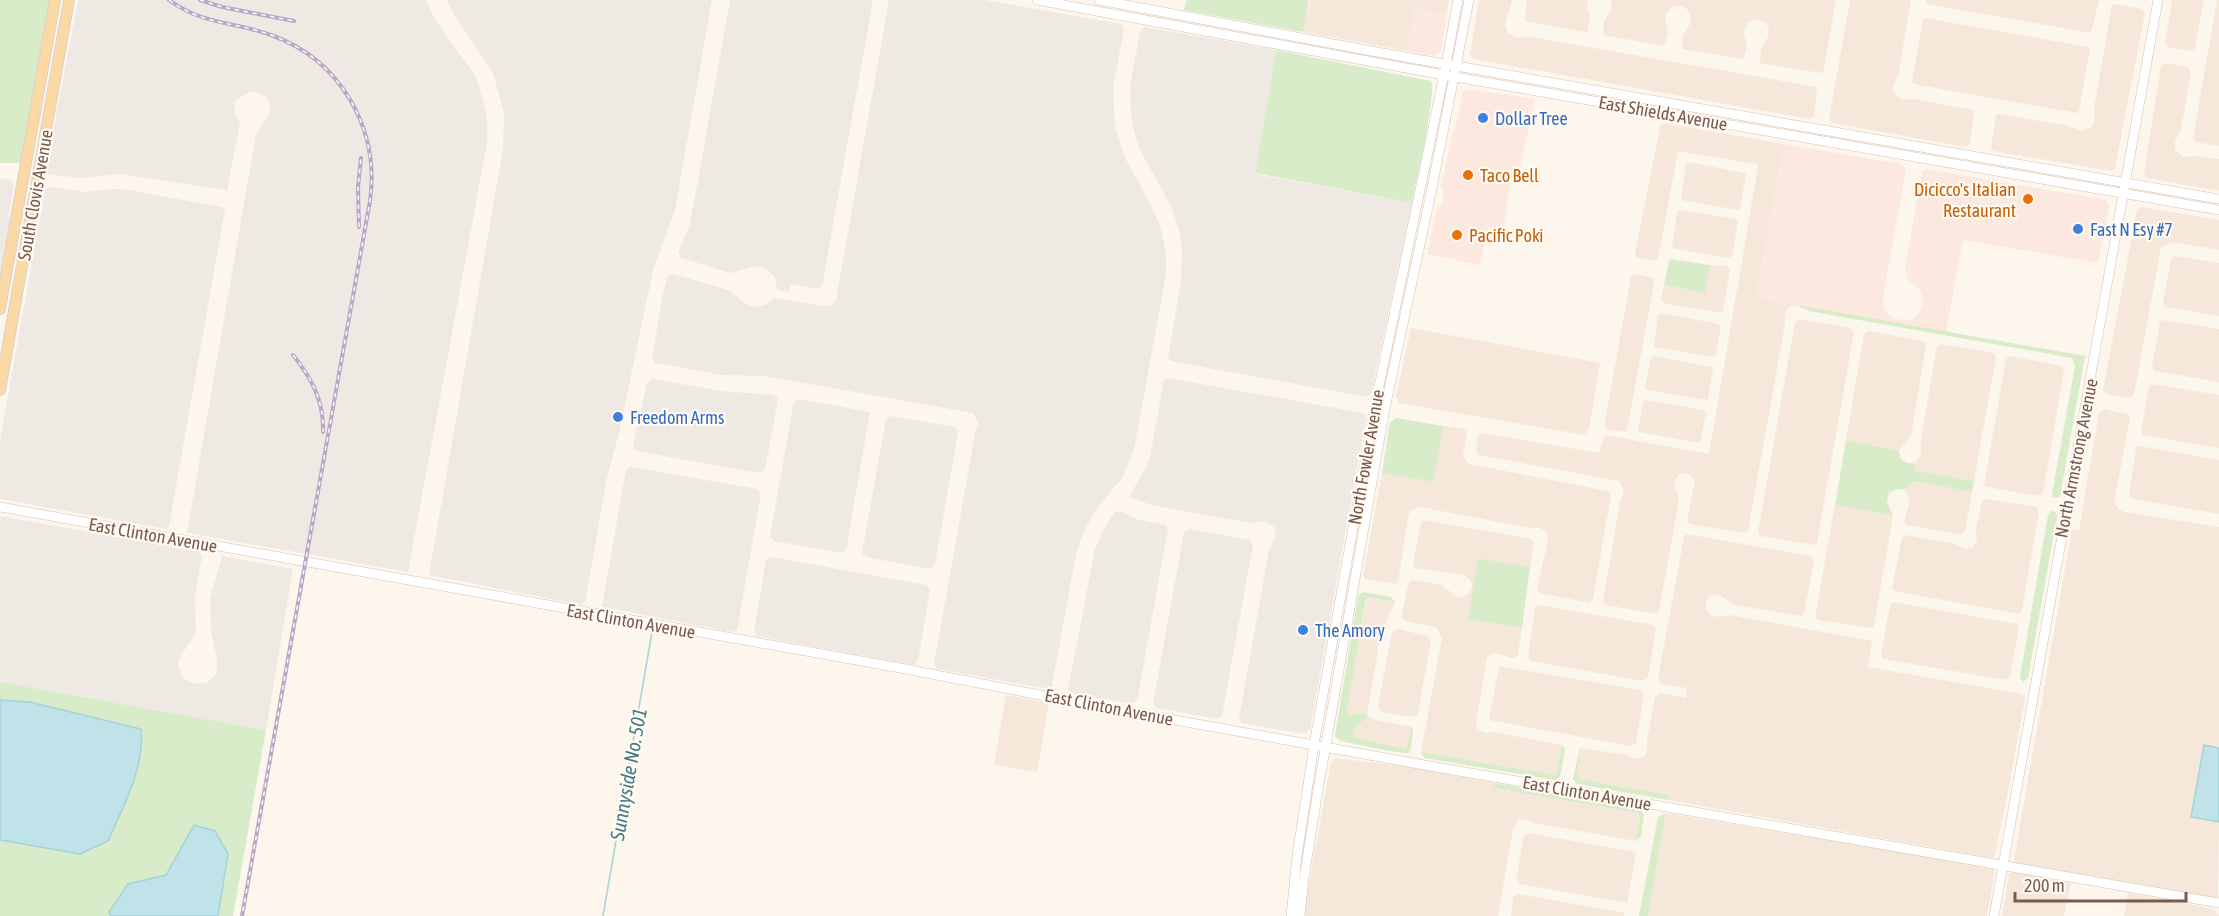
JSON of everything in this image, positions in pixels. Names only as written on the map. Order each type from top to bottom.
[{"type":"main road","name":"South Clovis Avenue","points":[[0,309],[56,0]]},
{"type":"main road","name":"South Clovis Avenue","points":[[0,390],[69,0]]},
{"type":"main road","name":"East Shields Avenue","points":[[1037,0],[1455,77],[2219,210]]},
{"type":"main road","name":"East Shields Avenue","points":[[1099,0],[1447,64],[2219,199]]},
{"type":"main road","name":"North Fowler Avenue","points":[[1291,916],[1297,856],[1352,532],[1375,406],[1447,64],[1458,0]]},
{"type":"main road","name":"North Fowler Avenue","points":[[1300,916],[1326,746],[1385,408],[1455,77],[1469,0]]},
{"type":"main road","name":"North Armstrong Avenue","points":[[1994,916],[2158,0]]},
{"type":"main road","points":[[1216,34],[1238,33],[1289,41],[1292,36]]},
{"type":"main road","points":[[1571,96],[1581,93],[1627,100],[1653,100]]},
{"type":"main road","points":[[1653,111],[1657,106],[1705,114],[1731,114]]},
{"type":"main road","points":[[1404,319],[1400,308],[1410,264],[1411,236]]},
{"type":"main road","name":"East Clinton Avenue","points":[[0,507],[1326,746],[2219,903]]},
{"type":"main road","points":[[1352,532],[1356,540],[1350,579],[1353,586]]},
{"type":"shaded area","points":[[78,0],[426,0],[434,18],[476,77],[487,115],[487,143],[408,572],[187,533],[256,134],[270,113],[269,102],[264,95],[251,91],[236,100],[234,111],[240,124],[227,190],[119,174],[81,178],[45,174]]},
{"type":"shaded area","points":[[447,0],[712,0],[675,210],[653,270],[619,433],[607,478],[585,602],[581,605],[429,575],[503,149],[504,113],[493,73],[453,13]]},
{"type":"shaded area","points":[[730,0],[873,0],[822,286],[818,289],[791,284],[789,292],[777,290],[775,277],[765,268],[757,266],[730,273],[681,258],[678,253],[689,227]]},
{"type":"shaded area","points":[[889,0],[985,0],[1121,24],[1124,29],[1113,88],[1115,126],[1125,158],[1160,226],[1166,253],[1166,274],[1134,450],[1123,477],[1094,512],[1082,536],[1076,554],[1052,686],[1048,689],[937,669],[934,664],[978,423],[973,413],[765,376],[722,375],[655,363],[652,358],[663,293],[668,276],[673,274],[728,290],[753,307],[767,304],[774,298],[823,306],[831,305],[836,300]]},
{"type":"shaded area","points":[[1310,0],[1449,0],[1447,14],[1415,8],[1407,51],[1303,32]]},
{"type":"shaded area","points":[[1479,0],[1512,0],[1505,25],[1508,33],[1516,38],[1531,37],[1817,87],[1814,117],[1810,119],[1473,59],[1470,55]]},
{"type":"shaded area","points":[[1527,0],[1588,0],[1590,15],[1588,31],[1525,21]]},
{"type":"shaded area","points":[[1612,0],[1836,0],[1821,73],[1760,63],[1761,49],[1769,30],[1766,23],[1759,19],[1750,21],[1745,27],[1747,46],[1743,59],[1682,49],[1683,35],[1690,24],[1691,16],[1687,9],[1680,6],[1673,7],[1667,12],[1665,19],[1668,32],[1664,46],[1603,35],[1604,21],[1611,10]]},
{"type":"shaded area","points":[[1850,0],[1911,0],[1898,76],[1893,85],[1894,93],[1902,100],[1914,99],[1974,110],[1970,144],[1966,147],[1832,123],[1829,119]]},
{"type":"shaded area","points":[[1926,0],[2099,0],[2091,33],[1927,4]]},
{"type":"shaded area","points":[[2172,0],[2204,0],[2195,48],[2191,51],[2168,47],[2165,42]]},
{"type":"shaded area","points":[[2217,0],[2219,0],[2219,146],[2195,142],[2193,138]]},
{"type":"shaded area","points":[[2114,4],[2143,9],[2145,13],[2115,168],[2111,171],[1993,151],[1991,148],[1998,114],[2069,126],[2081,131],[2092,127],[2095,121],[2094,108]]},
{"type":"shaded area","points":[[1415,8],[1447,14],[1441,51],[1434,56],[1407,51]]},
{"type":"shaded area","points":[[1925,18],[2088,47],[2090,49],[2079,111],[2077,113],[1913,84]]},
{"type":"shaded area","points":[[1145,27],[1276,50],[1255,174],[1412,203],[1371,394],[1366,397],[1171,361],[1168,358],[1181,282],[1182,250],[1180,233],[1172,208],[1139,148],[1132,123],[1131,81],[1140,32]]},
{"type":"shaded area","points":[[2165,63],[2188,67],[2191,71],[2181,130],[2175,141],[2175,149],[2183,157],[2199,156],[2219,159],[2219,191],[2147,178],[2144,173],[2161,66]]},
{"type":"shaded area","points":[[1468,89],[1535,99],[1520,168],[1513,168],[1503,229],[1489,227],[1480,265],[1427,254],[1437,208],[1442,204],[1444,191],[1441,187],[1452,135],[1463,92]]},
{"type":"shaded area","points":[[1664,123],[1784,144],[1756,298],[1796,305],[1789,307],[1785,313],[1785,324],[1748,531],[1744,533],[1689,524],[1687,520],[1695,480],[1687,473],[1679,474],[1674,482],[1679,500],[1659,611],[1656,614],[1606,605],[1603,602],[1620,502],[1624,491],[1619,481],[1478,455],[1476,451],[1478,435],[1482,433],[1599,453],[1605,435],[1709,454],[1758,167],[1756,164],[1678,151],[1658,259],[1654,261],[1637,258],[1635,255],[1660,126]]},
{"type":"shaded area","points":[[1784,144],[1902,164],[1906,169],[1883,298],[1884,309],[1893,319],[1911,320],[1918,314],[1923,304],[1921,291],[1908,280],[1905,269],[1922,172],[1926,169],[2106,200],[2109,205],[2098,263],[1963,240],[1946,332],[1756,298]]},
{"type":"shaded area","points":[[1688,162],[1744,173],[1746,175],[1740,208],[1738,210],[1681,200]]},
{"type":"shaded area","points":[[0,178],[10,180],[14,185],[0,277]]},
{"type":"shaded area","points":[[49,187],[86,192],[128,190],[222,207],[225,210],[169,526],[166,529],[0,499],[0,440],[45,190]]},
{"type":"shaded area","points":[[2142,207],[2219,220],[2219,250],[2172,242],[2161,248],[2134,395],[2129,398],[2106,394],[2103,390],[2137,210]]},
{"type":"shaded area","points":[[1679,210],[1736,219],[1738,222],[1732,256],[1729,258],[1672,248]]},
{"type":"shaded area","points":[[2175,256],[2219,263],[2219,316],[2166,307],[2163,303],[2171,258]]},
{"type":"shaded area","points":[[1710,265],[1726,266],[1730,269],[1721,313],[1663,303],[1661,300],[1664,285],[1705,293]]},
{"type":"shaded area","points":[[1634,274],[1655,278],[1625,432],[1604,428],[1631,276]]},
{"type":"shaded area","points":[[1661,313],[1719,324],[1721,326],[1716,355],[1713,357],[1654,347],[1658,315]]},
{"type":"shaded area","points":[[1799,319],[1851,328],[1854,332],[1817,543],[1814,545],[1761,536],[1758,532],[1795,322]]},
{"type":"shaded area","points":[[2164,320],[2219,329],[2219,382],[2155,371],[2152,367],[2160,322]]},
{"type":"shaded area","points":[[1411,328],[1600,363],[1589,429],[1584,435],[1399,403],[1396,396]]},
{"type":"shaded area","points":[[1868,331],[1924,341],[1926,345],[1911,436],[1899,451],[1846,440],[1864,334]]},
{"type":"shaded area","points":[[1941,344],[1993,353],[1996,357],[1974,481],[1916,471],[1914,463],[1921,455],[1921,439],[1937,346]]},
{"type":"shaded area","points":[[1653,356],[1712,367],[1708,399],[1647,390],[1645,388]]},
{"type":"shaded area","points":[[2010,356],[2062,366],[2064,369],[2043,494],[2039,496],[1984,485],[2006,359]]},
{"type":"shaded area","points":[[1168,378],[1363,413],[1366,417],[1310,730],[1304,734],[1241,723],[1239,719],[1269,550],[1276,536],[1274,527],[1265,521],[1251,523],[1151,505],[1132,498],[1131,493],[1150,457],[1164,380]]},
{"type":"shaded area","points":[[652,379],[722,391],[774,395],[778,399],[765,470],[760,473],[636,451],[633,445],[647,383]]},
{"type":"shaded area","points":[[2152,384],[2219,395],[2219,448],[2143,435],[2141,431],[2149,386]]},
{"type":"shaded area","points":[[799,399],[870,412],[846,550],[841,553],[774,541],[770,536],[794,402]]},
{"type":"shaded area","points":[[1645,400],[1704,410],[1706,412],[1701,440],[1698,443],[1640,432],[1638,430]]},
{"type":"shaded area","points":[[2104,409],[2127,414],[2130,418],[2115,497],[2115,504],[2119,510],[2219,527],[2219,748],[2204,745],[2191,817],[2219,822],[2218,898],[2016,863],[2014,860],[2072,529],[2079,530],[2099,413]]},
{"type":"shaded area","points":[[891,416],[955,427],[958,432],[935,565],[930,569],[866,557],[862,553],[886,419]]},
{"type":"shaded area","points":[[1443,426],[1464,429],[1467,433],[1463,456],[1469,464],[1608,491],[1611,495],[1593,599],[1589,603],[1540,593],[1537,590],[1548,539],[1546,532],[1540,528],[1420,507],[1409,513],[1398,581],[1395,584],[1366,579],[1363,576],[1382,473],[1434,482]]},
{"type":"shaded area","points":[[2139,446],[2219,460],[2219,514],[2132,499],[2129,495],[2136,448]]},
{"type":"shaded area","points":[[631,467],[757,489],[761,494],[737,630],[733,632],[602,607],[626,470]]},
{"type":"shaded area","points":[[1913,481],[1972,492],[1965,531],[1962,535],[1907,525],[1904,522],[1910,499],[1904,490]]},
{"type":"shaded area","points":[[1986,499],[2037,507],[2039,511],[2022,611],[2019,614],[1894,591],[1892,588],[1902,538],[1905,535],[1955,544],[1965,549],[1973,547],[1977,539],[1976,529],[1982,501]]},
{"type":"shaded area","points":[[1835,505],[1893,516],[1872,628],[1818,620],[1815,617]]},
{"type":"shaded area","points":[[1121,511],[1136,519],[1165,525],[1168,529],[1137,701],[1133,704],[1071,693],[1068,689],[1095,549],[1107,523],[1115,512]]},
{"type":"shaded area","points":[[0,516],[199,552],[202,556],[195,597],[196,634],[181,655],[178,665],[183,678],[195,684],[208,682],[217,673],[217,659],[211,632],[210,598],[222,556],[293,569],[266,730],[0,682]]},
{"type":"shaded area","points":[[1424,520],[1531,539],[1534,543],[1530,567],[1479,558],[1468,618],[1522,628],[1518,655],[1513,658],[1494,653],[1487,658],[1476,723],[1478,729],[1484,733],[1493,732],[1562,745],[1557,773],[1554,775],[1421,752],[1442,638],[1437,628],[1401,618],[1409,582],[1413,580],[1442,585],[1458,598],[1469,594],[1472,586],[1470,580],[1464,575],[1415,568],[1413,565],[1421,522]]},
{"type":"shaded area","points":[[1189,529],[1250,540],[1253,545],[1222,716],[1218,719],[1157,708],[1153,704],[1184,532]]},
{"type":"shaded area","points":[[1686,534],[1811,556],[1814,561],[1804,614],[1801,616],[1735,605],[1718,594],[1706,601],[1706,609],[1710,615],[1718,617],[1730,615],[1872,641],[1868,667],[2022,694],[2025,699],[1995,855],[1992,858],[1668,800],[1668,795],[1579,779],[1577,776],[1581,748],[1626,755],[1635,759],[1643,758],[1647,751],[1655,697],[1660,693],[1686,698],[1687,688],[1662,684],[1658,678]]},
{"type":"shaded area","points":[[771,557],[927,585],[930,590],[918,661],[913,665],[757,636],[754,632],[766,560]]},
{"type":"shaded area","points":[[1367,598],[1395,602],[1381,634],[1367,713],[1345,715]]},
{"type":"shaded area","points":[[1893,602],[2017,624],[2019,627],[2010,677],[2006,680],[1883,659],[1881,655],[1890,605]]},
{"type":"shaded area","points":[[1538,605],[1654,625],[1656,629],[1648,677],[1643,681],[1531,661],[1528,657],[1535,608]]},
{"type":"shaded area","points":[[1398,629],[1427,636],[1431,640],[1418,714],[1413,717],[1381,712],[1378,706],[1391,637],[1393,631]]},
{"type":"shaded area","points":[[1499,666],[1641,690],[1644,695],[1636,743],[1631,746],[1489,720]]},
{"type":"shaded area","points":[[1006,695],[1049,703],[1037,772],[994,765]]},
{"type":"shaded area","points":[[1368,716],[1372,719],[1411,727],[1407,747],[1405,749],[1353,737],[1354,729]]},
{"type":"shaded area","points":[[1336,758],[1408,767],[1495,783],[1494,788],[1638,813],[1640,817],[1636,841],[1534,823],[1523,819],[1518,820],[1513,829],[1498,916],[1303,916],[1331,762]]},
{"type":"shaded area","points":[[1666,813],[1993,868],[1995,871],[1987,916],[1648,916]]},
{"type":"shaded area","points":[[1528,833],[1636,852],[1627,903],[1520,884],[1516,880],[1524,836]]},
{"type":"shaded area","points":[[2012,872],[2071,883],[2064,916],[2002,916],[2009,874]]},
{"type":"shaded area","points":[[2128,893],[2214,909],[2219,916],[2124,916]]},
{"type":"shaded area","points":[[1518,894],[1625,913],[1624,916],[1511,916],[1513,897]]},
{"type":"green space","points":[[0,0],[50,0],[22,159],[19,163],[0,163]]},
{"type":"green space","points":[[1186,0],[1309,0],[1303,32],[1184,10]]},
{"type":"green space","points":[[1276,50],[1431,81],[1429,119],[1412,203],[1255,173]]},
{"type":"green space","points":[[1671,259],[1710,265],[1705,293],[1664,285]]},
{"type":"green space","points":[[1797,305],[2085,356],[2060,497],[2053,498],[2052,494],[2075,366],[2072,358],[1809,311]]},
{"type":"green space","points":[[1396,418],[1443,426],[1434,482],[1382,473],[1390,422]]},
{"type":"green space","points":[[1846,440],[1899,451],[1900,458],[1907,463],[1914,463],[1916,471],[1974,481],[1972,492],[1913,481],[1904,490],[1897,489],[1889,493],[1887,502],[1893,516],[1835,505]]},
{"type":"green space","points":[[2051,511],[2056,512],[2057,516],[2028,678],[2023,682],[2020,677],[2048,515]]},
{"type":"green space","points":[[1478,558],[1530,567],[1522,628],[1468,619]]},
{"type":"green space","points":[[1363,592],[1391,597],[1395,602],[1369,597],[1366,599],[1346,715],[1367,713],[1368,716],[1354,729],[1353,737],[1405,749],[1411,727],[1413,728],[1411,750],[1408,753],[1340,741],[1335,736],[1358,596]]},
{"type":"green space","points":[[0,682],[266,730],[233,916],[0,916]]},
{"type":"green space","points":[[1562,745],[1565,749],[1560,777],[1555,780],[1425,758],[1421,753],[1554,775],[1557,773]]},
{"type":"green space","points":[[1580,748],[1577,776],[1579,779],[1669,795],[1668,800],[1577,784],[1573,779]]},
{"type":"green space","points":[[1495,783],[1640,809],[1644,815],[1641,836],[1636,841],[1640,817],[1638,813],[1494,788]]},
{"type":"green space","points":[[1666,813],[1648,916],[1639,916],[1658,817]]},
{"type":"water","points":[[0,700],[30,702],[141,729],[140,758],[132,786],[108,841],[80,854],[0,840]]},
{"type":"water","points":[[2204,745],[2219,748],[2219,822],[2191,817]]},
{"type":"water","points":[[194,825],[215,831],[228,854],[218,916],[111,916],[109,912],[128,884],[166,875]]},
{"type":"waterway","name":"Sunnyside No. 501","points":[[603,916],[652,632]]},
{"type":"railway","points":[[169,0],[207,19],[271,35],[296,46],[317,61],[336,80],[350,100],[362,123],[369,148],[370,201],[242,916]]},
{"type":"railway","points":[[200,0],[222,7],[294,21]]},
{"type":"railway","points":[[359,227],[358,187],[361,158]]},
{"type":"railway","points":[[293,355],[316,391],[323,421],[323,432]]},
{"type":"place","name":"Dollar Tree","points":[[1483,118]]},
{"type":"place","name":"Taco Bell","points":[[1468,175]]},
{"type":"place","name":"Dicicco's Italian Restaurant","points":[[2028,199]]},
{"type":"place","name":"Fast N Esy #7","points":[[2078,229]]},
{"type":"place","name":"Pacific Poki","points":[[1457,235]]},
{"type":"place","name":"Freedom Arms","points":[[618,417]]},
{"type":"place","name":"The Amory","points":[[1303,630]]}]
